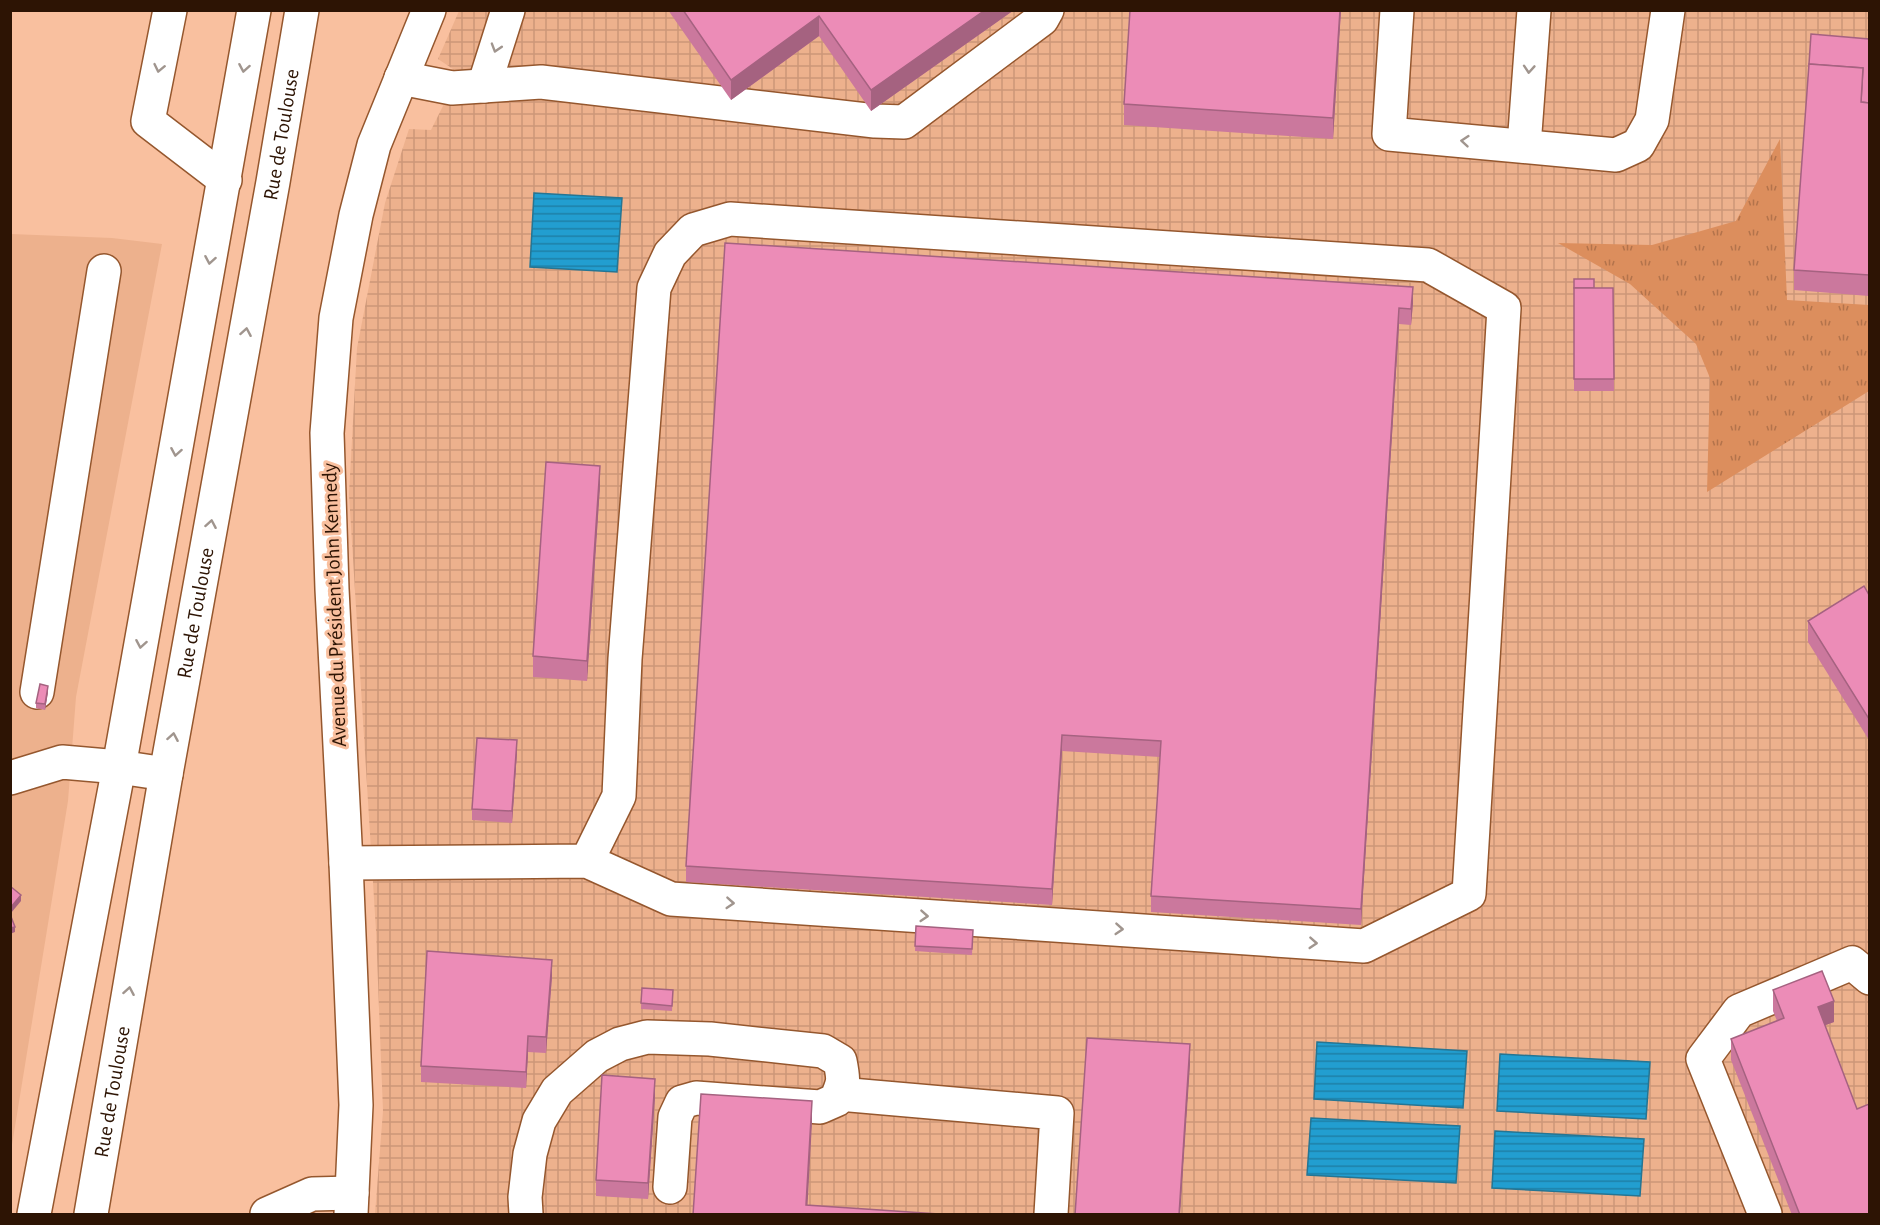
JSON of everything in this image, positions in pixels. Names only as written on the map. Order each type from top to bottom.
[{"type":"main road","points":[[170,10],[148,120],[225,180]]},
{"type":"main road","points":[[36,1214],[119,767],[254,10]]},
{"type":"main road","name":"Rue de Toulouse","points":[[91,1215],[166,774],[302,10]]},
{"type":"main road","name":"Avenue du Président John Kennedy","points":[[351,1204],[356,1105],[332,589],[328,421],[336,318],[356,215],[374,145],[429,10]]},
{"type":"main road","points":[[484,86],[508,10]]},
{"type":"main road","points":[[401,78],[452,88],[541,82],[875,121],[904,122],[1042,19],[1047,10]]},
{"type":"main road","points":[[1397,10],[1389,134],[1616,155],[1638,145],[1652,120],[1668,10]]},
{"type":"main road","points":[[1524,146],[1534,10]]},
{"type":"main road","points":[[346,863],[587,861],[671,898],[1364,946],[1469,894],[1504,308],[1428,265],[730,219],[693,230],[670,254],[654,288],[625,659],[619,796],[587,861]]},
{"type":"main road","points":[[37,692],[104,271]]},
{"type":"main road","points":[[10,778],[62,762],[166,774]]},
{"type":"main road","points":[[1765,1215],[1702,1059],[1739,1011],[1852,963],[1869,978]]},
{"type":"main road","points":[[526,1215],[525,1197],[530,1154],[539,1121],[557,1091],[597,1056],[620,1044],[647,1037],[710,1039],[823,1051],[840,1061],[844,1081],[839,1094],[836,1100],[820,1107],[696,1098],[682,1102],[675,1117],[670,1187]]},
{"type":"main road","points":[[839,1094],[1057,1113],[1051,1215]]},
{"type":"main road","points":[[267,1215],[312,1194],[351,1204]]},
{"type":"shaded area","points":[[459,11],[1869,11],[1869,1214],[375,1214],[383,1111],[376,931],[349,494],[357,348],[385,203],[409,129],[431,130],[452,88],[453,69],[438,59]]},
{"type":"shaded area","points":[[11,234],[112,238],[162,244],[76,697],[68,801],[11,1151]]},
{"type":"green space","points":[[1780,139],[1787,300],[1869,305],[1869,391],[1707,492],[1710,378],[1696,344],[1630,284],[1558,243],[1652,245],[1736,221]]},
{"type":"water","points":[[534,193],[622,198],[617,272],[530,267]]},
{"type":"water","points":[[1317,1042],[1467,1051],[1463,1108],[1314,1099]]},
{"type":"water","points":[[1500,1054],[1650,1062],[1646,1119],[1497,1111]]},
{"type":"water","points":[[1311,1118],[1460,1126],[1456,1183],[1307,1175]]},
{"type":"water","points":[[1495,1131],[1644,1139],[1640,1196],[1492,1188]]},
{"type":"building","points":[[683,10],[985,10],[871,90],[819,16],[731,80]]},
{"type":"building","points":[[1130,10],[1340,10],[1333,118],[1124,104]]},
{"type":"building","points":[[1811,34],[1869,39],[1869,103],[1861,102],[1863,68],[1809,64]]},
{"type":"building","points":[[1809,64],[1863,68],[1861,102],[1869,103],[1869,275],[1794,270]]},
{"type":"building","points":[[725,243],[1413,287],[1411,309],[1399,308],[1361,909],[1151,896],[1161,741],[1062,735],[1052,889],[686,866]]},
{"type":"building","points":[[1574,279],[1594,279],[1594,288],[1574,288]]},
{"type":"building","points":[[1574,288],[1613,288],[1614,379],[1574,379]]},
{"type":"building","points":[[546,462],[600,466],[587,661],[533,656]]},
{"type":"building","points":[[1864,586],[1869,595],[1869,719],[1808,621]]},
{"type":"building","points":[[40,684],[48,686],[45,704],[36,703]]},
{"type":"building","points":[[477,738],[517,740],[512,811],[472,809]]},
{"type":"building","points":[[10,886],[21,895],[11,907],[10,907]]},
{"type":"building","points":[[10,914],[15,927],[10,928]]},
{"type":"building","points":[[916,926],[973,930],[972,949],[915,946]]},
{"type":"building","points":[[427,951],[552,960],[546,1037],[528,1036],[526,1072],[421,1066]]},
{"type":"building","points":[[1822,971],[1834,1001],[1818,1007],[1857,1109],[1869,1104],[1869,1215],[1800,1215],[1731,1039],[1784,1018],[1773,990]]},
{"type":"building","points":[[642,988],[673,990],[672,1006],[641,1003]]},
{"type":"building","points":[[1087,1038],[1190,1044],[1179,1215],[1075,1215]]},
{"type":"building","points":[[602,1075],[655,1079],[648,1183],[596,1180]]},
{"type":"building","points":[[701,1094],[812,1101],[806,1205],[954,1215],[693,1215]]}]
